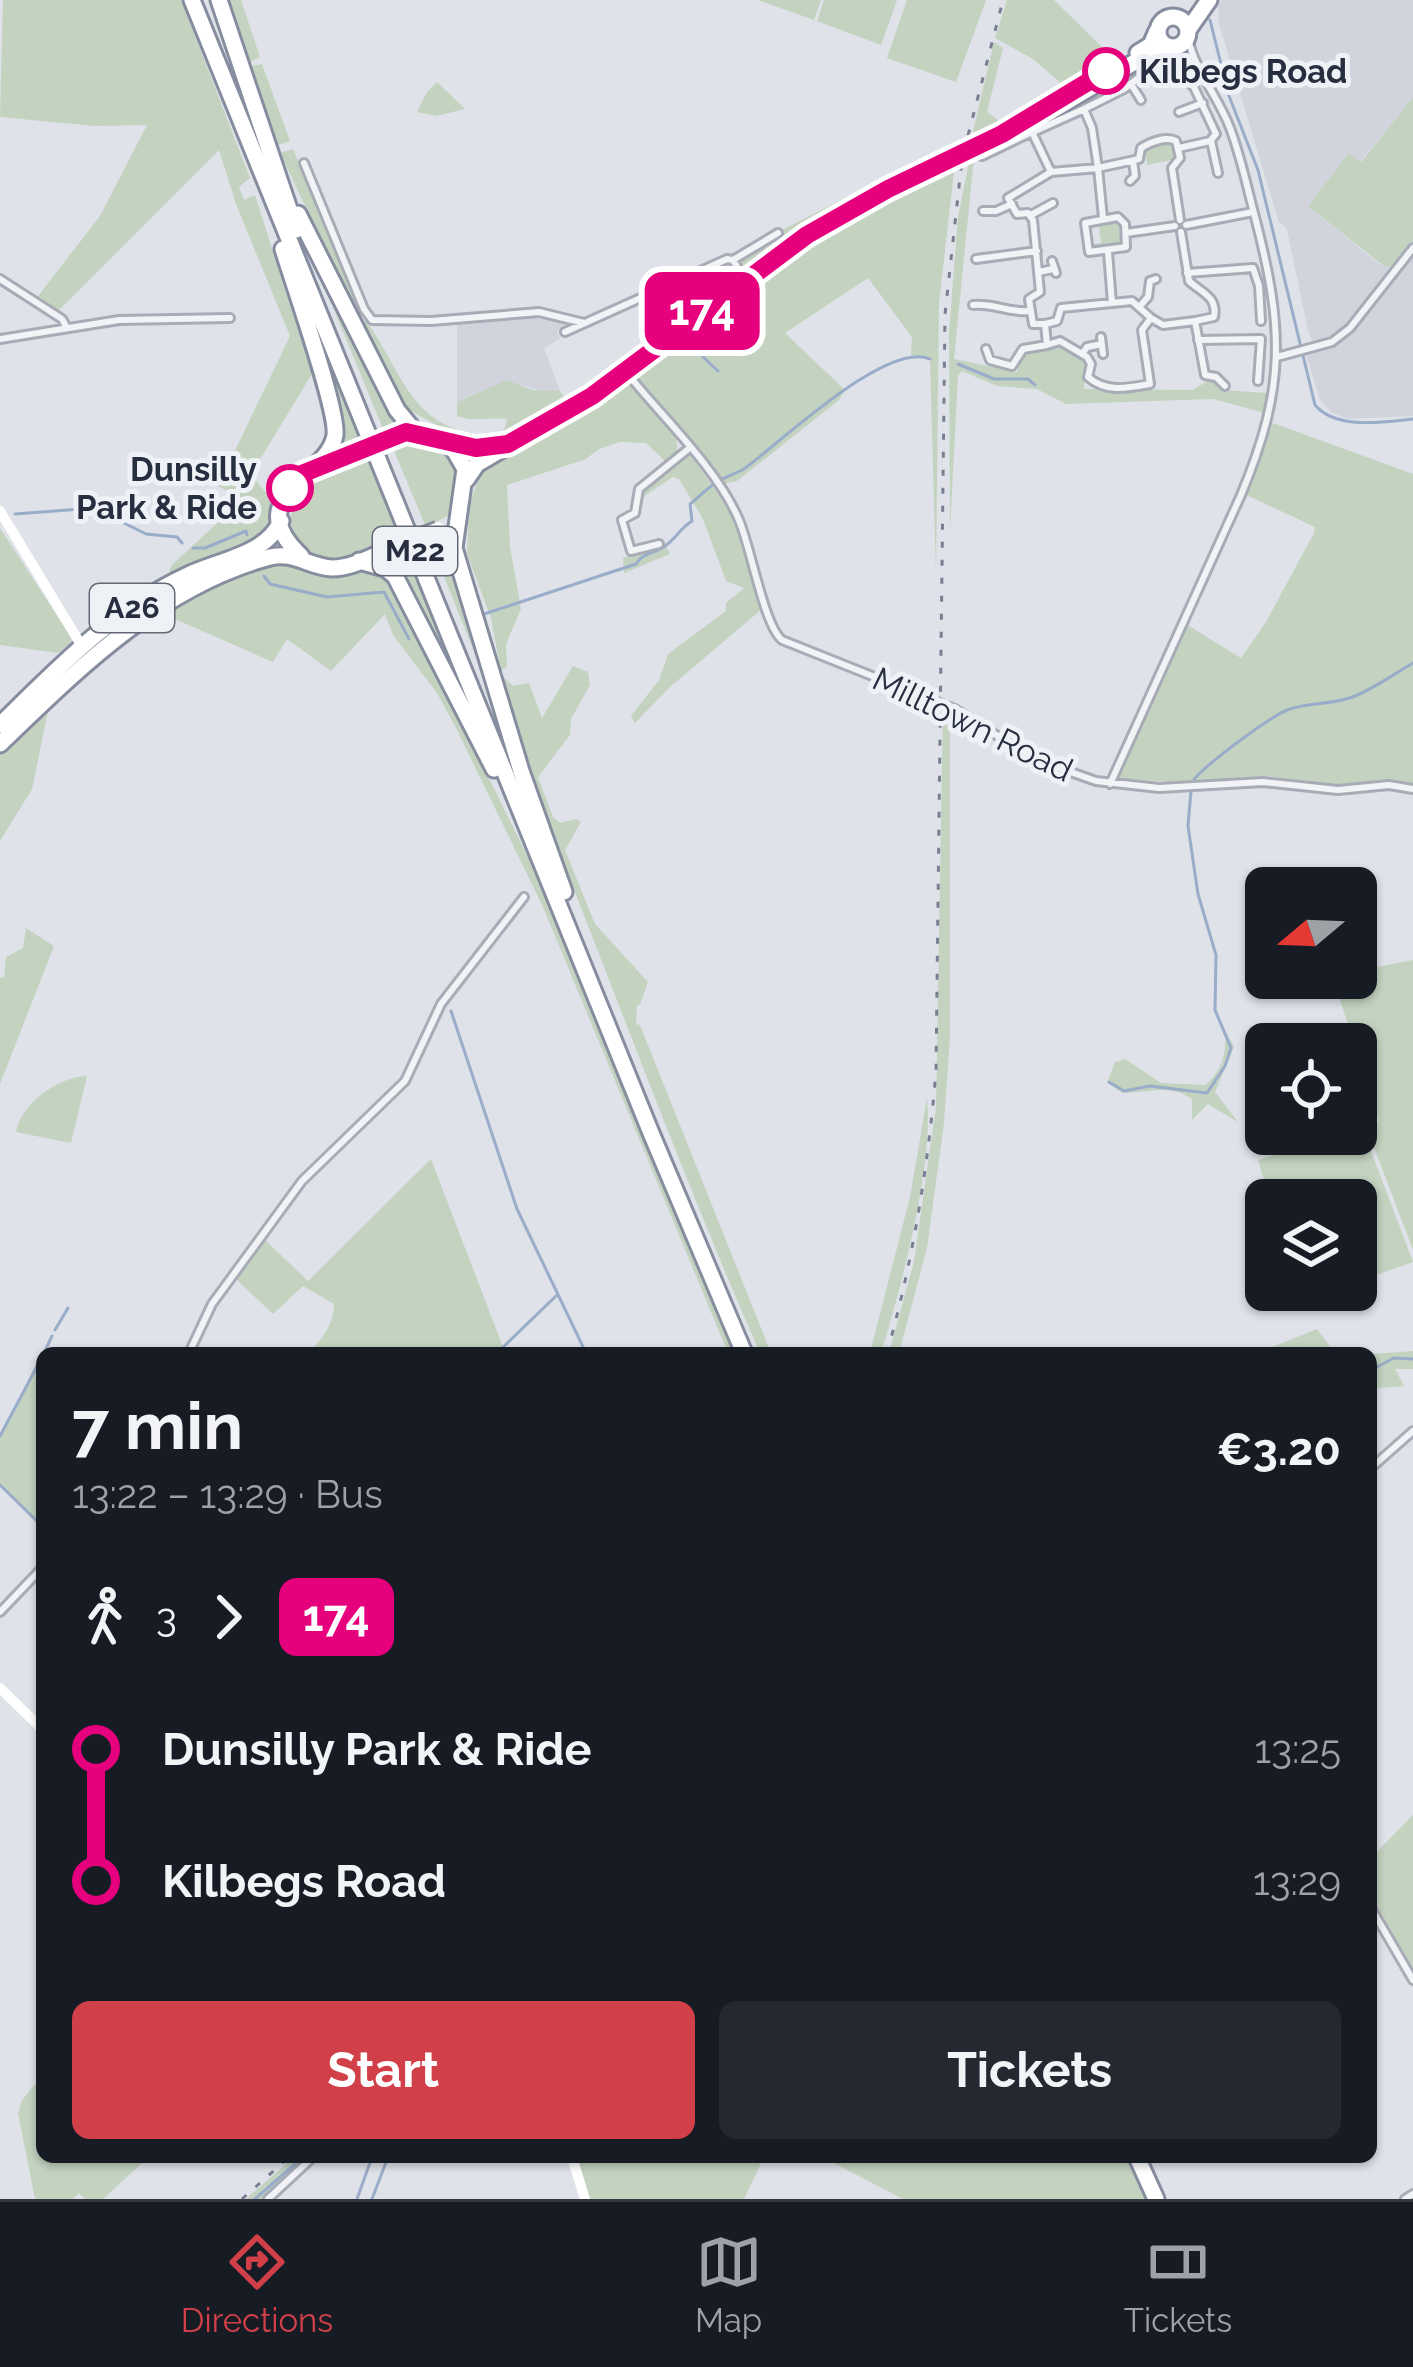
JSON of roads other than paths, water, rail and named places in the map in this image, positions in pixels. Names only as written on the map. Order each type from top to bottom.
[{"type":"highway","points":[[192,0],[262,156],[407,433]]},
{"type":"highway","points":[[218,0],[334,421],[332,446],[311,470]]},
{"type":"highway","points":[[1002,134],[1144,50],[1162,21],[1185,12],[1196,0]]},
{"type":"highway","points":[[564,892],[521,771],[454,548],[466,480],[477,464],[572,410],[744,279],[850,210],[1181,40],[1209,0]]},
{"type":"highway","points":[[1174,16],[1184,21],[1181,40]]},
{"type":"highway","points":[[1157,31],[1163,44],[1181,40]]},
{"type":"highway","name":"M22","points":[[262,156],[752,1347]]},
{"type":"highway","name":"M22","points":[[262,156],[575,946],[742,1347]]},
{"type":"highway","points":[[311,470],[407,433],[476,448],[508,444]]},
{"type":"highway","points":[[440,438],[461,459],[466,480]]},
{"type":"highway","name":"A26","points":[[0,725],[145,598],[268,542],[281,521],[290,488],[311,470]]},
{"type":"highway","name":"A26","points":[[0,744],[84,653],[189,592],[268,557],[285,555],[337,568],[438,530],[460,512]]},
{"type":"highway","points":[[281,521],[289,542],[308,562]]},
{"type":"highway","points":[[359,561],[385,568],[401,588],[495,771],[575,946]]},
{"type":"highway","points":[[1140,2163],[1156,2199]]},
{"type":"highway","points":[[1151,2163],[1166,2199]]},
{"type":"street","points":[[1110,784],[1260,450],[1277,357],[1271,280],[1229,126],[1181,40]]},
{"type":"street","points":[[1181,40],[1195,64]]},
{"type":"street","points":[[988,156],[1131,84],[1149,70],[1171,68],[1187,78],[1216,132],[1210,141],[1180,148]]},
{"type":"street","points":[[1131,84],[1141,100]]},
{"type":"street","points":[[1179,112],[1203,103]]},
{"type":"street","points":[[1084,109],[1094,134],[1103,218]]},
{"type":"street","points":[[1032,133],[1051,172]]},
{"type":"street","points":[[1031,215],[1040,293],[1029,299],[1033,324],[1057,321],[1061,308],[1129,301],[1162,325],[1215,317],[1209,296],[1190,283],[1187,273],[1172,168],[1180,158],[1180,148],[1171,139],[1141,147],[1139,158],[1133,161],[1051,172],[1010,195],[1017,214],[1031,215],[1053,203]]},
{"type":"street","points":[[1210,141],[1218,173]]},
{"type":"street","points":[[1133,161],[1135,179]]},
{"type":"street","points":[[304,163],[372,320],[431,321],[539,312],[584,323]]},
{"type":"street","points":[[988,208],[1012,205]]},
{"type":"street","points":[[1126,233],[1253,212]]},
{"type":"street","points":[[1121,217],[1126,233],[1125,248],[1091,254],[1085,223],[1121,217]]},
{"type":"street","points":[[565,332],[733,260],[778,233]]},
{"type":"street","points":[[983,268],[984,248]]},
{"type":"street","points":[[1277,357],[1332,342],[1350,328],[1413,248]]},
{"type":"street","points":[[981,258],[1036,251]]},
{"type":"street","points":[[1108,252],[1112,302]]},
{"type":"street","points":[[733,260],[744,279]]},
{"type":"street","points":[[1039,272],[1054,268]]},
{"type":"street","points":[[1187,273],[1252,268],[1259,286],[1262,322]]},
{"type":"street","points":[[1139,307],[1148,297],[1150,278]]},
{"type":"street","points":[[0,280],[62,319],[67,328]]},
{"type":"street","points":[[978,301],[995,304],[1007,313],[1030,311]]},
{"type":"street","points":[[0,339],[119,320],[230,318]]},
{"type":"street","points":[[986,349],[990,360],[1012,366],[1024,348],[1060,341],[1091,361],[1090,380],[1102,386],[1153,386],[1142,330],[1151,318]]},
{"type":"street","points":[[1196,321],[1203,377],[1216,376],[1225,386]]},
{"type":"street","points":[[1045,323],[1048,345]]},
{"type":"street","points":[[1198,340],[1260,335],[1258,381]]},
{"type":"street","points":[[1278,342],[1291,354]]},
{"type":"street","points":[[1082,354],[1087,346],[1102,345]]},
{"type":"street","name":"Milltown Road","points":[[625,370],[719,487],[746,535],[769,622],[779,638],[955,709],[1034,760],[1110,784],[1191,788],[1264,782],[1338,790],[1389,784],[1413,789]]},
{"type":"street","points":[[659,544],[631,551],[622,520],[635,513],[639,489],[689,449]]},
{"type":"street","points":[[0,511],[84,653]]},
{"type":"street","points":[[192,1347],[212,1304],[302,1181],[405,1081],[442,1004],[524,897]]},
{"type":"street","points":[[1377,1463],[1413,1431]]},
{"type":"street","points":[[0,1612],[36,1574]]},
{"type":"street","points":[[0,1688],[36,1723]]},
{"type":"street","points":[[1377,1917],[1413,1980]]},
{"type":"street","points":[[268,2199],[307,2163]]},
{"type":"street","points":[[574,2163],[585,2199]]},
{"type":"street","points":[[1405,2199],[1413,2194]]},
{"type":"waterway","points":[[1210,20],[1229,96],[1258,170],[1315,405],[1347,421],[1413,419]]},
{"type":"waterway","points":[[684,338],[701,355]]},
{"type":"waterway","points":[[703,357],[718,371]]},
{"type":"waterway","points":[[481,615],[636,564],[692,521],[690,504],[707,489],[744,469],[862,378],[911,357],[930,359]]},
{"type":"waterway","points":[[958,364],[994,379],[1028,379],[1035,385]]},
{"type":"waterway","points":[[15,514],[94,508],[146,534],[177,537],[182,543]]},
{"type":"waterway","points":[[193,548],[205,548],[246,531],[247,535]]},
{"type":"waterway","points":[[264,576],[270,584],[327,597],[384,592],[409,639]]},
{"type":"waterway","points":[[1192,782],[1281,713],[1355,696],[1413,663]]},
{"type":"waterway","points":[[1109,1082],[1124,1091],[1150,1086],[1207,1093],[1231,1048],[1215,1010],[1216,955],[1198,894],[1188,826],[1191,791]]},
{"type":"waterway","points":[[451,1011],[517,1209],[583,1347]]},
{"type":"waterway","points":[[503,1347],[556,1296]]},
{"type":"waterway","points":[[55,1330],[68,1308]]},
{"type":"waterway","points":[[47,1347],[52,1336]]},
{"type":"waterway","points":[[1377,1367],[1394,1358],[1413,1359]]},
{"type":"waterway","points":[[0,1436],[36,1368]]},
{"type":"waterway","points":[[0,1485],[36,1520]]},
{"type":"waterway","points":[[255,2199],[296,2163]]},
{"type":"waterway","points":[[357,2199],[370,2163]]},
{"type":"waterway","points":[[372,2199],[386,2163]]},
{"type":"railway","points":[[888,1347],[918,1214],[936,1071],[945,314],[962,159],[1003,0]]},
{"type":"railway","points":[[242,2199],[282,2163]]},
{"type":"place","name":"Kilbegs Road","points":[[1106,71]]},
{"type":"place","name":"Dunsilly Park & Ride","points":[[290,488]]}]
